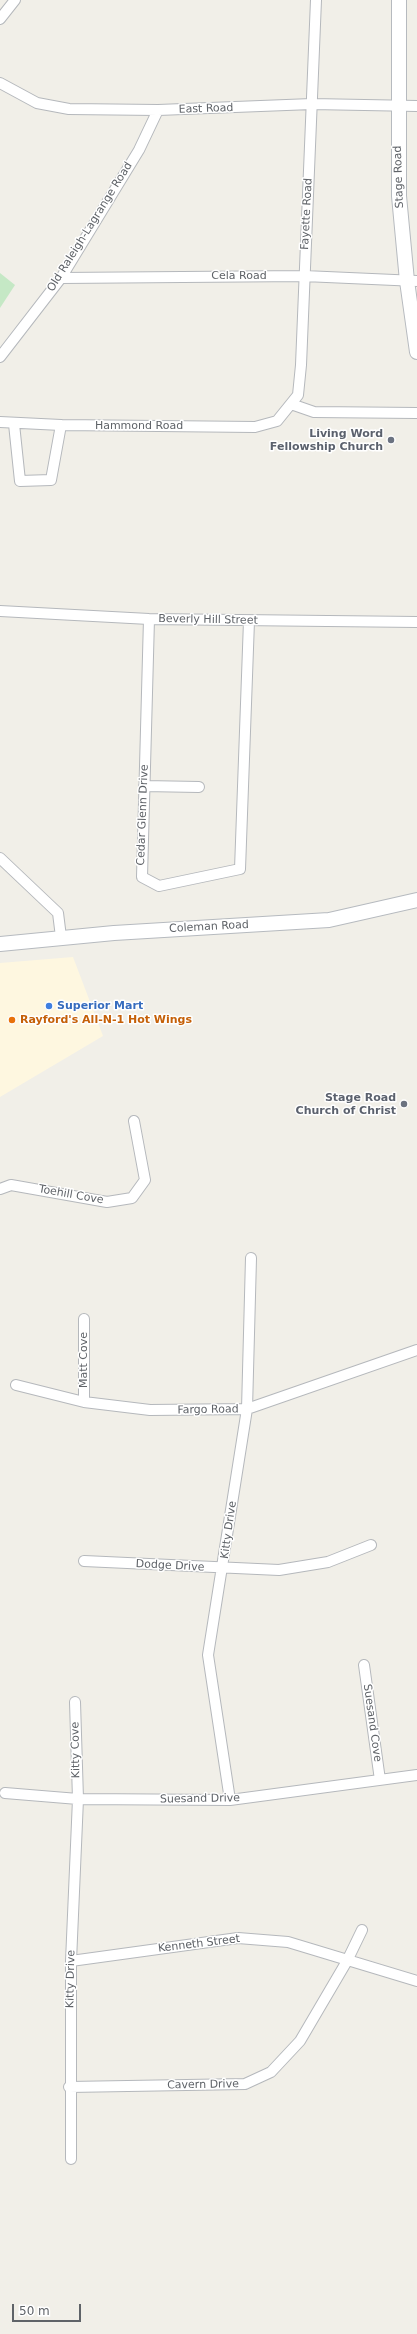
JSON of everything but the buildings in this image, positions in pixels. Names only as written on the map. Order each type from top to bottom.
[{"type":"main road","name":"Stage Road","points":[[400,0],[398,106],[399,196],[412,281],[417,352]]},
{"type":"main road","name":"Coleman Road","points":[[0,944],[61,937],[329,920],[417,900]]},
{"type":"street","points":[[0,19],[15,0]]},
{"type":"street","name":"Fayette Road","points":[[277,421],[298,395],[301,365],[316,0]]},
{"type":"street","name":"East Road","points":[[0,83],[37,102],[69,109],[158,110],[312,104],[417,106]]},
{"type":"street","name":"Old Raleigh-Lagrange Road","points":[[0,357],[61,278],[139,150],[158,110]]},
{"type":"street","name":"Cela Road","points":[[61,278],[304,276],[412,281]]},
{"type":"street","points":[[291,404],[314,412],[417,413]]},
{"type":"street","name":"Hammond Road","points":[[0,422],[14,424],[61,425],[255,427],[277,421]]},
{"type":"street","points":[[14,424],[20,481],[51,480],[61,425]]},
{"type":"street","name":"Beverly Hill Street","points":[[0,610],[149,619],[417,622]]},
{"type":"street","name":"Cedar Glenn Drive","points":[[149,619],[142,877],[159,886],[240,869],[249,621]]},
{"type":"street","points":[[144,786],[199,787]]},
{"type":"street","points":[[0,858],[58,913],[61,937]]},
{"type":"street","name":"Toehill Cove","points":[[0,1188],[11,1185],[107,1202],[132,1198],[145,1180],[134,1121]]},
{"type":"street","name":"Kitty Drive","points":[[230,1800],[208,1656],[223,1569],[247,1409],[252,1258]]},
{"type":"street","name":"Matt Cove","points":[[84,1319],[84,1402]]},
{"type":"street","name":"Fargo Road","points":[[16,1385],[84,1402],[150,1410],[247,1409],[417,1350]]},
{"type":"street","name":"Dodge Drive","points":[[84,1561],[223,1569],[279,1570],[328,1562],[371,1545]]},
{"type":"street","name":"Suesand Cove","points":[[364,1665],[380,1780]]},
{"type":"street","name":"Kitty Cove","points":[[75,1702],[78,1798]]},
{"type":"street","name":"Suesand Drive","points":[[5,1794],[78,1798],[230,1800],[417,1775]]},
{"type":"street","name":"Kitty Drive","points":[[71,2159],[69,2088],[71,1961],[78,1798]]},
{"type":"street","name":"Cavern Drive","points":[[69,2088],[245,2084],[271,2072],[300,2041],[347,1961],[362,1930]]},
{"type":"street","name":"Kenneth Street","points":[[71,1961],[238,1938],[288,1942],[417,1981]]},
{"type":"shaded area","points":[[73,957],[103,1036],[0,1097],[0,963]]},
{"type":"green space","points":[[0,273],[15,285],[0,308]]},
{"type":"place","name":"Living Word Fellowship Church","points":[[391,440]]},
{"type":"place","name":"Superior Mart","points":[[49,1006]]},
{"type":"place","name":"Rayford's All-N-1 Hot Wings","points":[[12,1020]]},
{"type":"place","name":"Stage Road Church of Christ","points":[[404,1104]]}]
